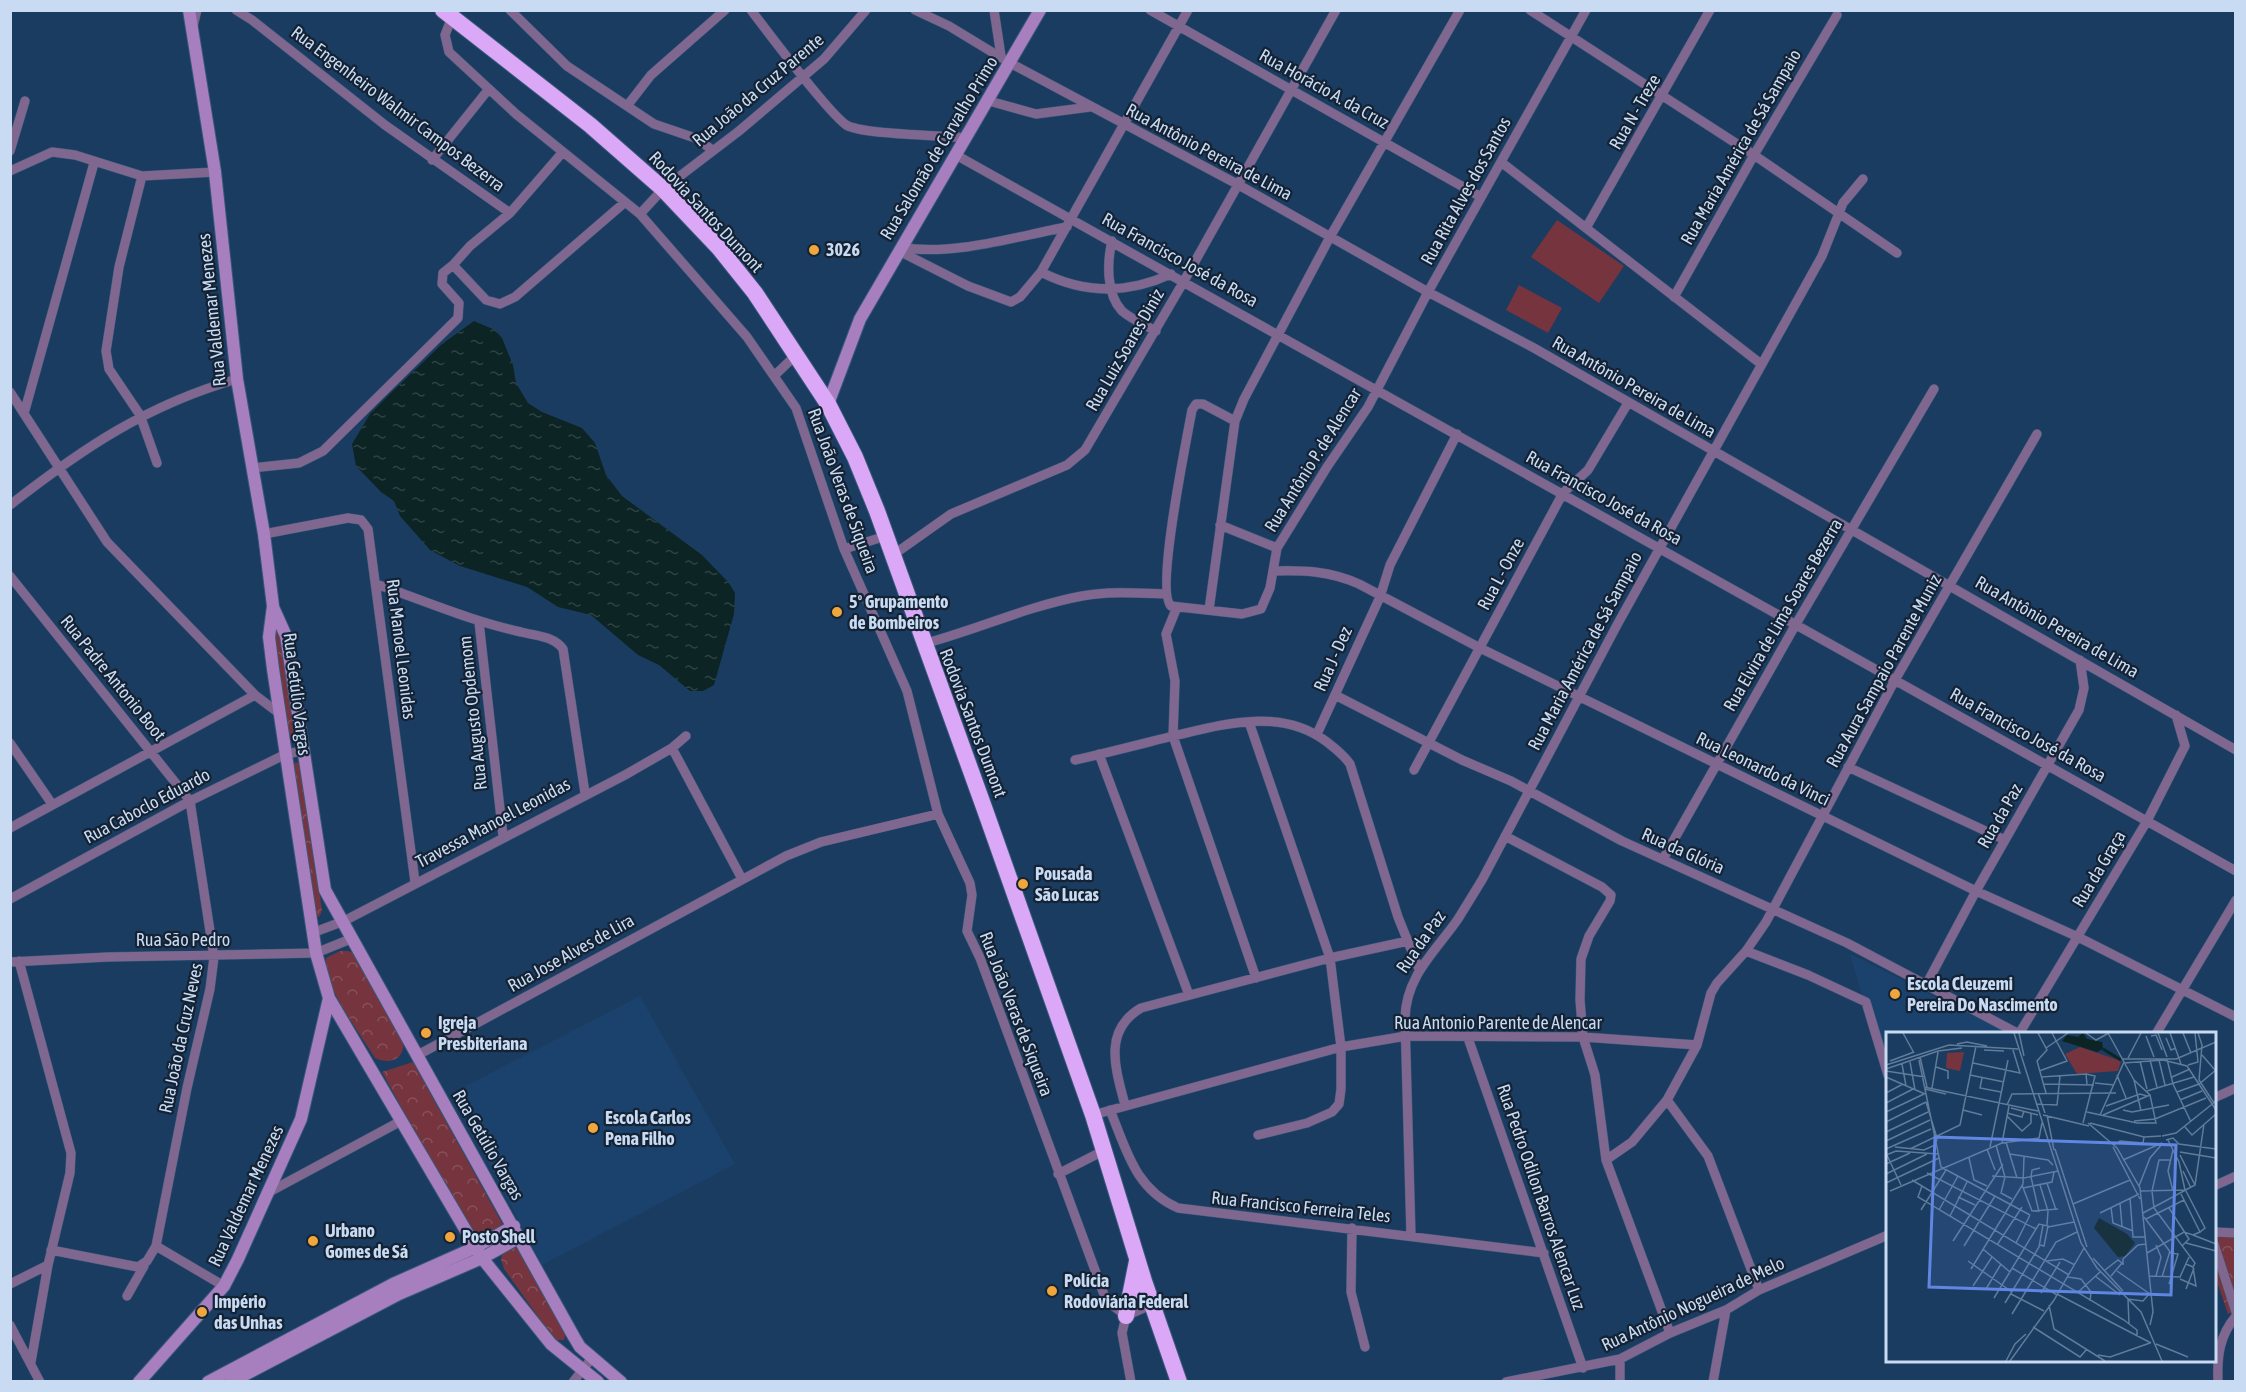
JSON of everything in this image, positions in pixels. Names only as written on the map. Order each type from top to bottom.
[{"type":"highway","name":"Rodovia Santos Dumont","points":[[447,14],[590,125],[663,189],[736,268],[797,354],[828,404],[855,457],[886,536],[923,644],[985,810],[1093,1115],[1137,1260],[1179,1382]]},
{"type":"highway","points":[[1126,1316],[1137,1260]]},
{"type":"main road","name":"Rua Valdemar Menezes","points":[[189,10],[215,172],[237,379],[264,534],[273,606]]},
{"type":"main road","name":"Rua Salomão de Carvalho Primo","points":[[828,404],[849,342],[900,249],[989,101],[1006,60],[1040,10]]},
{"type":"main road","name":"Rua Getúlio Vargas","points":[[273,606],[269,637],[312,933],[329,998],[474,1248],[551,1344],[598,1382]]},
{"type":"main road","name":"Rua Getúlio Vargas","points":[[273,606],[286,636],[323,884],[416,1056],[517,1231],[574,1337],[592,1358],[621,1382]]},
{"type":"main road","name":"Rua Valdemar Menezes","points":[[139,1382],[224,1286],[294,1140],[306,1104],[329,998]]},
{"type":"main road","points":[[208,1382],[255,1363],[474,1248],[517,1231]]},
{"type":"main road","points":[[396,1289],[482,1258],[517,1231]]},
{"type":"main road","points":[[231,1382],[255,1363]]},
{"type":"street","points":[[192,28],[197,10]]},
{"type":"street","name":"Rua Engenheiro Walmir Campos Bezerra","points":[[236,10],[260,26],[432,160],[510,213]]},
{"type":"street","points":[[510,10],[553,55],[654,124],[698,139],[712,150]]},
{"type":"street","points":[[627,106],[651,75],[725,10]]},
{"type":"street","points":[[751,10],[847,125],[866,129],[967,138]]},
{"type":"street","name":"Rua João da Cruz Parente","points":[[640,214],[663,189],[740,131],[837,47],[866,10]]},
{"type":"street","name":"Rua Antônio Pereira de Lima","points":[[915,10],[1534,348],[1712,452],[1951,585],[2235,750]]},
{"type":"street","points":[[994,10],[1006,60]]},
{"type":"street","name":"Rua Horácio A. da Cruz","points":[[1150,10],[1481,197]]},
{"type":"street","points":[[900,249],[968,286],[1007,301],[1017,300],[1041,272],[1188,10]]},
{"type":"street","name":"Rua Luiz Soares Diniz","points":[[893,555],[951,514],[1075,460],[1099,429],[1336,10]]},
{"type":"street","points":[[1209,610],[1235,421],[1277,333],[1460,10]]},
{"type":"street","points":[[1530,10],[1569,38],[1754,155],[1837,215],[1897,254]]},
{"type":"street","name":"Rua Rita Alves dos Santos","points":[[1377,389],[1428,292],[1586,10]]},
{"type":"street","name":"Rua N - Treze","points":[[1586,228],[1663,98],[1710,10]]},
{"type":"street","name":"Rua João Veras de Siqueira","points":[[447,14],[446,46],[488,90],[562,153],[640,214],[747,337],[775,375],[803,424],[844,549],[907,691],[938,814],[972,889],[967,931],[980,958],[1106,1300],[1126,1316]]},
{"type":"street","name":"Rua Maria América de Sá Sampaio","points":[[1674,297],[1837,15]]},
{"type":"street","points":[[432,160],[488,90]]},
{"type":"street","points":[[10,152],[25,101]]},
{"type":"street","points":[[989,101],[1036,114],[1090,107]]},
{"type":"street","points":[[10,171],[52,152],[75,155],[94,163],[142,176],[215,172]]},
{"type":"street","points":[[252,468],[299,463],[323,451],[458,318],[459,303],[442,284],[443,273],[470,246],[510,213],[562,153]]},
{"type":"street","name":"Rua Francisco José da Rosa","points":[[956,155],[1069,223],[1112,241],[1184,281],[2235,871]]},
{"type":"street","points":[[1501,162],[1761,364]]},
{"type":"street","points":[[25,410],[94,163]]},
{"type":"street","points":[[142,176],[119,267],[106,351],[109,369],[140,415],[157,463]]},
{"type":"street","name":"Rua Maria América de Sá Sampaio","points":[[1528,792],[1712,452],[1829,243],[1837,215],[1863,179]]},
{"type":"street","points":[[453,265],[486,300],[495,304],[504,303],[515,297],[624,202]]},
{"type":"street","points":[[900,249],[956,247],[1069,223]]},
{"type":"street","points":[[1112,241],[1108,268],[1112,289],[1123,311],[1155,331]]},
{"type":"street","points":[[1041,272],[1073,286],[1112,289],[1143,286],[1171,274]]},
{"type":"street","points":[[775,375],[797,354]]},
{"type":"street","points":[[10,505],[60,466],[140,415],[192,392],[237,379]]},
{"type":"street","name":"Rua Antônio P. de Alencar","points":[[1277,548],[1327,467],[1368,407],[1377,389]]},
{"type":"street","name":"Rua Elvira de Lima Soares Bezerra","points":[[1663,859],[1796,624],[1934,389]]},
{"type":"street","points":[[11,392],[25,410],[107,542],[255,695],[280,714]]},
{"type":"street","name":"Rua L - Onze","points":[[1414,770],[1563,493],[1588,470],[1628,403]]},
{"type":"street","points":[[1220,525],[1277,548],[1265,601],[1257,612],[1242,614],[1169,605],[1165,596],[1177,493],[1192,410],[1196,404],[1203,404],[1235,421]]},
{"type":"street","points":[[1380,597],[1390,565],[1457,434]]},
{"type":"street","name":"Rua Aura Sampaio Parente Muniz","points":[[1606,1160],[1632,1142],[1667,1100],[1697,1045],[1711,993],[1746,951],[1772,910],[1895,680],[2037,434]]},
{"type":"street","name":"Rua Manoel Leonidas","points":[[264,534],[331,520],[361,520],[371,536],[415,882]]},
{"type":"street","points":[[844,549],[886,536]]},
{"type":"street","name":"Rua Leonardo da Vinci","points":[[1273,571],[1312,570],[1341,576],[1579,697],[1976,891],[2078,937],[2235,1017]]},
{"type":"street","name":"Rua Padre Antonio Boot","points":[[10,576],[190,801]]},
{"type":"street","points":[[376,584],[479,622],[545,637],[559,645],[562,649],[585,793]]},
{"type":"street","points":[[923,644],[1053,602],[1117,592],[1165,596]]},
{"type":"street","name":"Rua J - Dez","points":[[1317,734],[1380,597]]},
{"type":"street","points":[[1177,607],[1166,634],[1175,681],[1173,736],[1256,978]]},
{"type":"street","name":"Rua Augusto Opdemom","points":[[479,622],[503,836]]},
{"type":"street","name":"Rua da Paz","points":[[1926,985],[1976,891],[2048,766],[2083,698],[2084,680],[2080,660]]},
{"type":"street","points":[[10,828],[255,695]]},
{"type":"street","name":"Rua da Glória","points":[[1335,695],[1471,765],[1511,781],[1605,833],[1846,943],[2015,1032]]},
{"type":"street","name":"Rua da Graça","points":[[2020,1032],[2147,820],[2185,746],[2176,715]]},
{"type":"street","points":[[1075,760],[1205,727],[1249,722],[1274,721],[1317,734],[1344,755],[1350,764],[1419,969]]},
{"type":"street","points":[[1249,722],[1330,958],[1341,1047],[1339,1104],[1332,1112],[1307,1123],[1258,1135]]},
{"type":"street","name":"Travessa Manoel Leonidas","points":[[312,933],[344,921],[585,793],[626,775],[672,748],[686,736]]},
{"type":"street","points":[[10,743],[52,804]]},
{"type":"street","points":[[672,748],[742,879]]},
{"type":"street","name":"Rua Caboclo Eduardo","points":[[10,899],[190,801],[286,754],[302,751]]},
{"type":"street","points":[[1099,754],[1189,995]]},
{"type":"street","points":[[1848,767],[2005,840]]},
{"type":"street","name":"Rua da Paz","points":[[1411,1236],[1405,1001],[1419,969],[1457,920],[1528,792]]},
{"type":"street","name":"Rua João da Cruz Neves","points":[[141,1267],[156,1246],[187,1088],[210,988],[214,957],[190,801]]},
{"type":"street","name":"Rua Jose Alves de Lira","points":[[416,1056],[786,856],[820,842],[938,814]]},
{"type":"street","points":[[1505,836],[1602,887],[1611,895],[1610,901],[1588,936],[1581,959],[1580,1000],[1583,1037],[1595,1075],[1606,1160],[1670,1333]]},
{"type":"street","points":[[2157,1032],[2235,900]]},
{"type":"street","name":"Rua São Pedro","points":[[15,962],[108,957],[214,957],[316,953],[353,938]]},
{"type":"street","points":[[1125,1105],[1113,1050],[1119,1030],[1126,1019],[1141,1008],[1330,958],[1408,941]]},
{"type":"street","points":[[1746,951],[1819,980],[1866,1002],[1886,1072]]},
{"type":"street","points":[[15,962],[71,1153],[70,1173],[48,1265],[31,1362]]},
{"type":"street","name":"Rua Antonio Parente de Alencar","points":[[1093,1115],[1341,1047],[1406,1036],[1583,1037],[1697,1045]]},
{"type":"street","name":"Rua Pedro Odilon Barros Alencar Luz","points":[[1468,1038],[1583,1368]]},
{"type":"street","points":[[2216,1097],[2235,1088]]},
{"type":"street","points":[[1667,1100],[1708,1156],[1759,1290]]},
{"type":"street","name":"Rua Francisco Ferreira Teles","points":[[1110,1110],[1141,1181],[1163,1202],[1190,1211],[1352,1228],[1544,1253]]},
{"type":"street","points":[[271,1191],[401,1122]]},
{"type":"street","points":[[1058,1174],[1103,1151]]},
{"type":"street","points":[[2216,1185],[2235,1176]]},
{"type":"street","points":[[1352,1228],[1351,1292],[1365,1347]]},
{"type":"street","points":[[2216,1232],[2235,1233]]},
{"type":"street","name":"Rua Antônio Nogueira de Melo","points":[[1506,1382],[1620,1359],[1670,1333],[1726,1310],[1759,1290],[1886,1234]]},
{"type":"street","points":[[156,1246],[224,1286]]},
{"type":"street","points":[[51,1251],[141,1267],[127,1296]]},
{"type":"street","points":[[2216,1251],[2235,1314],[2223,1334],[2217,1352],[2218,1382]]},
{"type":"street","points":[[10,1284],[48,1265]]},
{"type":"street","points":[[1131,1382],[1122,1333],[1126,1316],[1153,1304]]},
{"type":"street","points":[[1713,1382],[1726,1310]]},
{"type":"street","points":[[10,1325],[40,1382]]},
{"type":"street","points":[[573,1382],[592,1358]]},
{"type":"street","points":[[1620,1359],[1620,1382]]},
{"type":"shaded area","name":"Escola Cleuzemi Pereira Do Nascimento","points":[[1850,954],[2006,1032],[1886,1032],[1886,1079]]},
{"type":"shaded area","name":"Escola Carlos Pena Filho","points":[[640,996],[735,1164],[542,1265],[452,1093]]},
{"type":"green space","points":[[1557,220],[1624,266],[1599,303],[1531,257]]},
{"type":"green space","points":[[1519,285],[1562,308],[1548,333],[1506,310]]},
{"type":"green space","points":[[280,633],[296,736],[296,741],[289,742],[271,635]]},
{"type":"green space","points":[[296,762],[302,769],[322,911],[319,917],[316,915],[292,766]]},
{"type":"green space","points":[[340,951],[358,955],[390,1010],[403,1044],[399,1057],[392,1061],[375,1058],[336,995],[326,969],[326,958]]},
{"type":"green space","points":[[413,1062],[503,1225],[474,1240],[382,1072]]},
{"type":"green space","points":[[2216,1234],[2235,1235],[2235,1311],[2228,1314],[2216,1279]]},
{"type":"green space","points":[[512,1247],[520,1249],[566,1333],[564,1340],[556,1340],[551,1335],[504,1269],[501,1259],[503,1251]]},
{"type":"water","points":[[474,321],[495,330],[502,338],[513,365],[516,383],[528,403],[542,412],[582,428],[595,443],[606,475],[622,496],[702,555],[729,583],[735,593],[734,614],[714,685],[703,691],[690,691],[659,665],[638,655],[591,615],[558,607],[527,587],[460,566],[430,550],[400,516],[394,501],[381,492],[356,466],[352,444],[370,414],[442,344]]},
{"type":"place","name":"3026","points":[[814,250]]},
{"type":"place","name":"5º Grupamento de Bombeiros","points":[[837,612]]},
{"type":"place","name":"Pousada São Lucas","points":[[1023,884]]},
{"type":"place","name":"Escola Cleuzemi Pereira Do Nascimento","points":[[1895,994]]},
{"type":"place","name":"Igreja Presbiteriana","points":[[426,1033]]},
{"type":"place","name":"Escola Carlos Pena Filho","points":[[593,1128]]},
{"type":"place","name":"Posto Shell","points":[[450,1237]]},
{"type":"place","name":"Urbano Gomes de Sá","points":[[313,1241]]},
{"type":"place","name":"Polícia Rodoviária Federal","points":[[1052,1291]]},
{"type":"place","name":"Império das Unhas","points":[[202,1312]]}]
